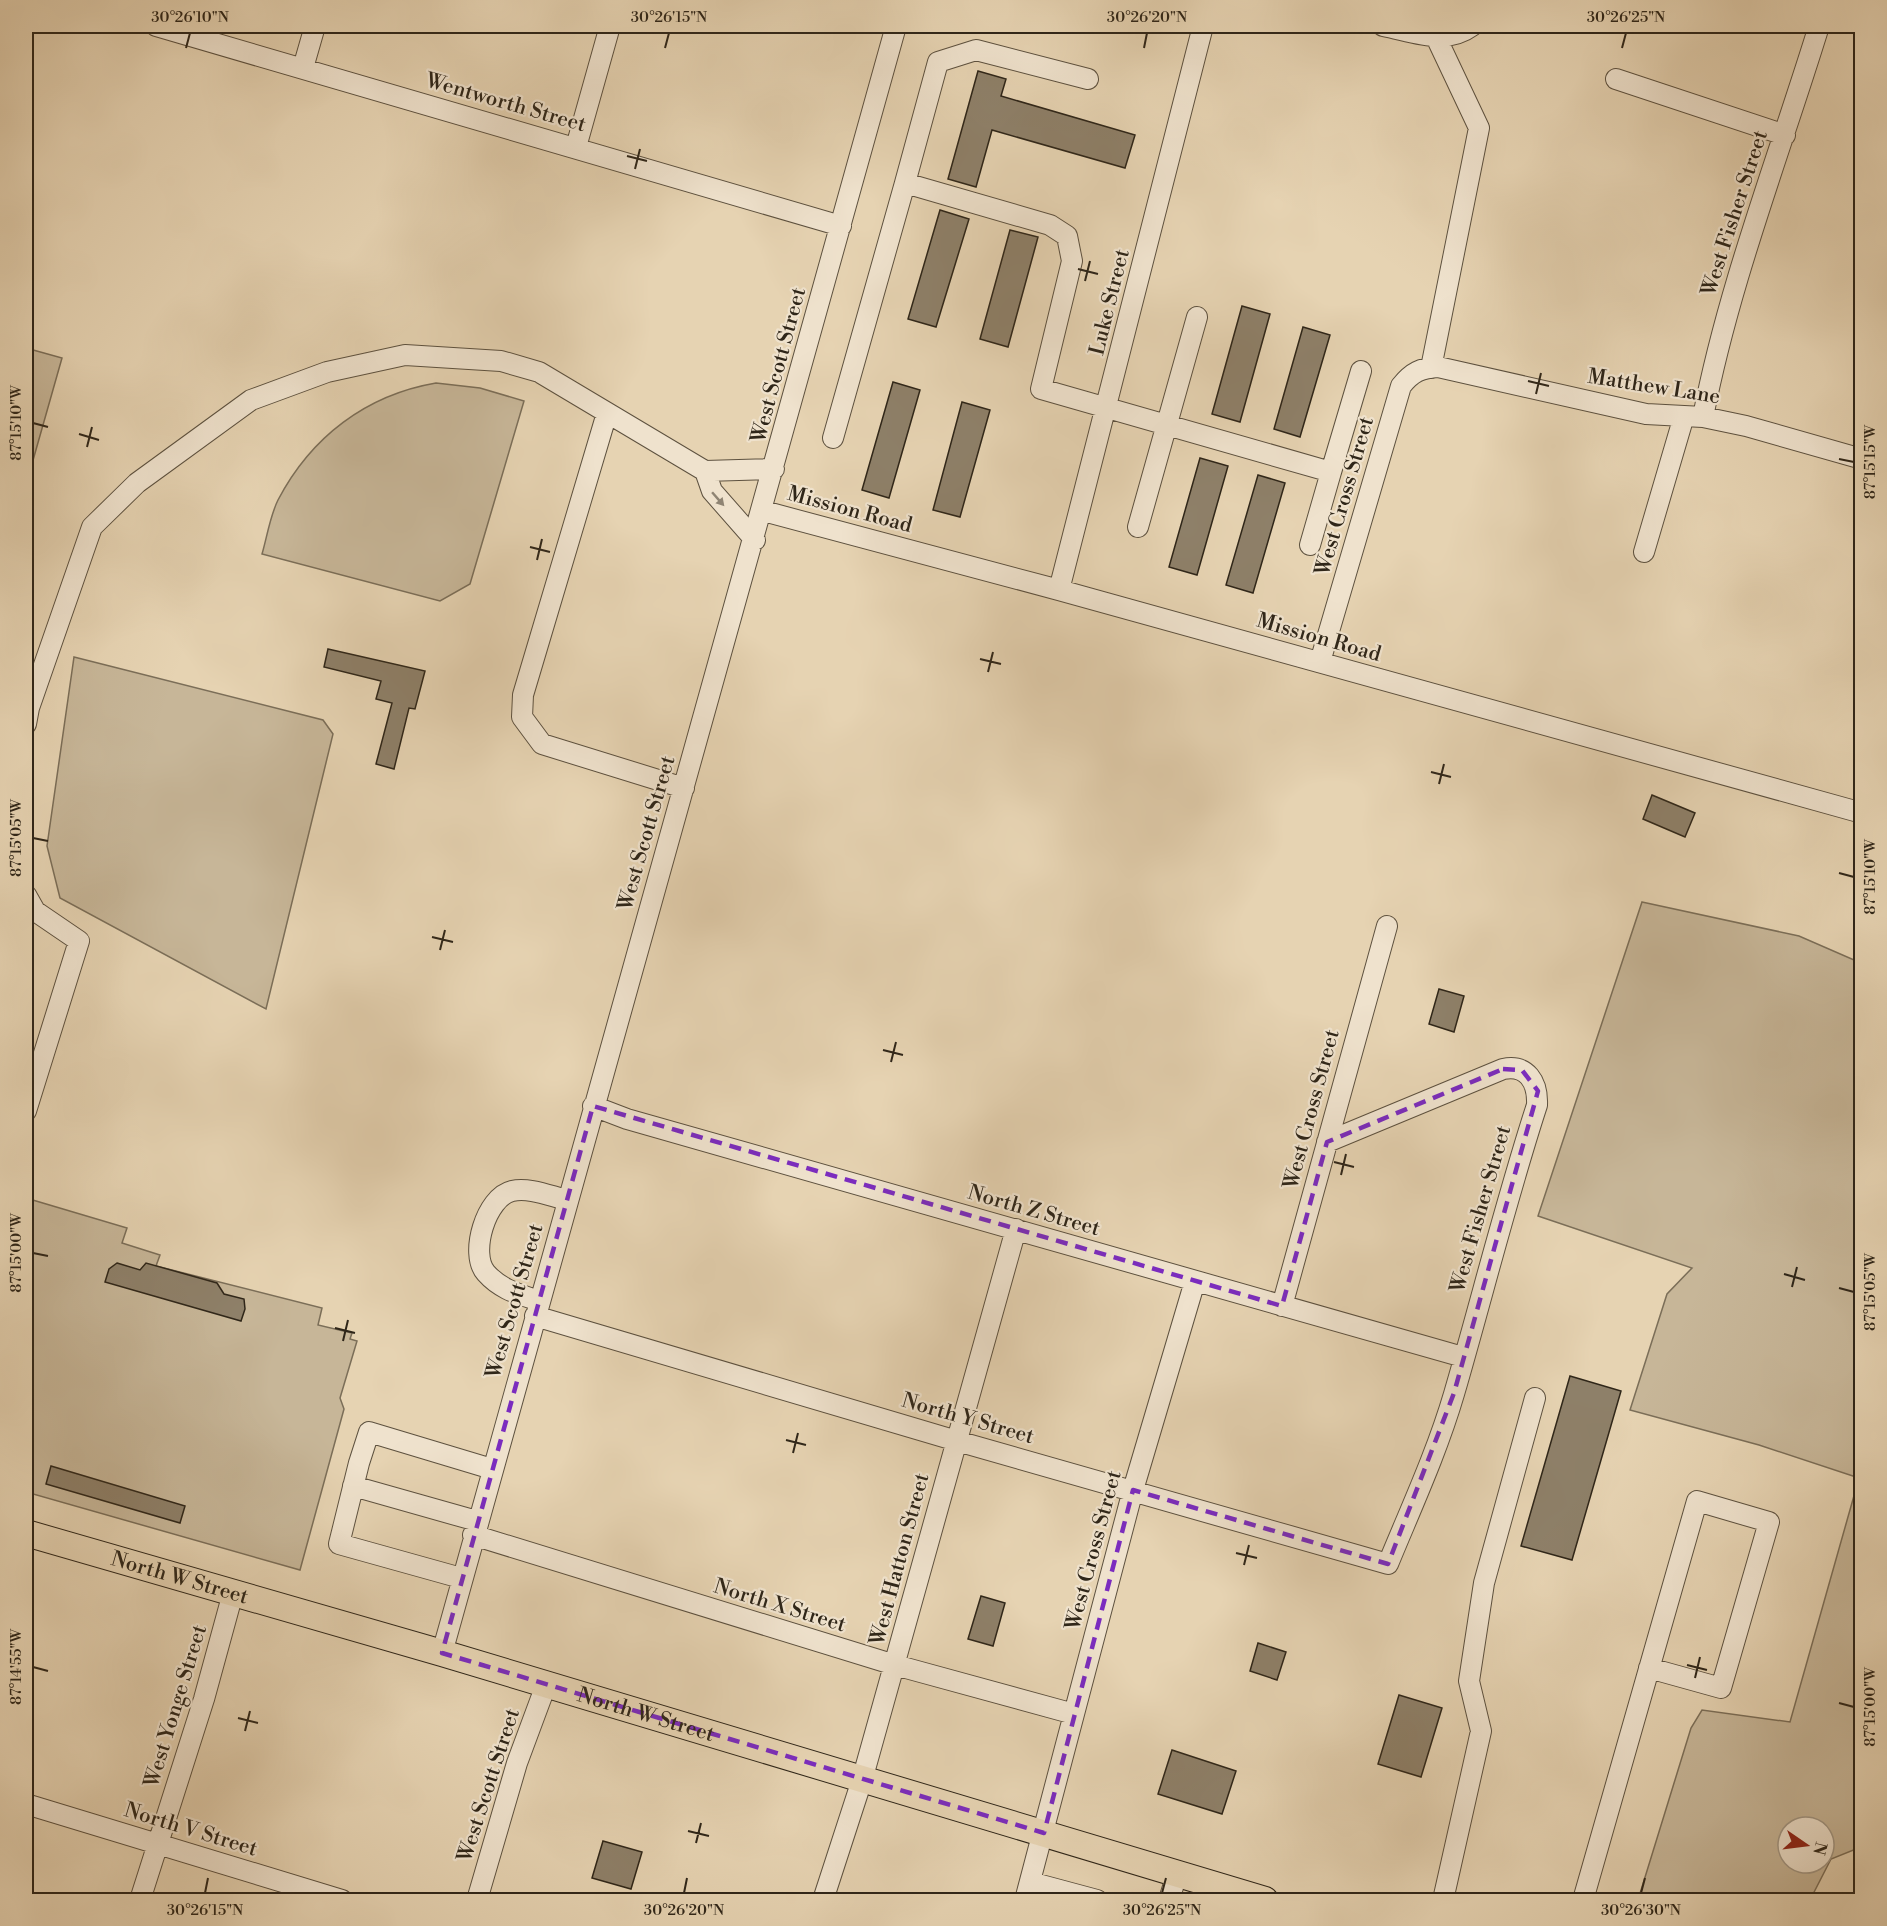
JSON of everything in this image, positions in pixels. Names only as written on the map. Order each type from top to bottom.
[{"type":"main road","name":"North W Street","points":[[26,1533],[442,1653],[1265,1900]]},
{"type":"street","name":"Wentworth Street","points":[[156,26],[841,226]]},
{"type":"street","points":[[303,68],[315,26]]},
{"type":"street","points":[[576,147],[610,26]]},
{"type":"street","name":"West Scott Street","points":[[442,1653],[593,1106],[763,511],[896,26]]},
{"type":"street","name":"Luke Street","points":[[1059,590],[1203,26]]},
{"type":"street","points":[[1383,26],[1436,37],[1455,36],[1472,26]]},
{"type":"street","name":"West Fisher Street","points":[[1644,552],[1716,352],[1735,283],[1819,26]]},
{"type":"street","points":[[1435,367],[1479,128],[1436,37]]},
{"type":"street","points":[[833,438],[938,62],[976,50],[1088,79]]},
{"type":"street","points":[[1616,79],[1785,135]]},
{"type":"street","points":[[905,183],[1050,225],[1067,236],[1072,261],[1041,389],[1330,472]]},
{"type":"street","points":[[1138,527],[1197,318]]},
{"type":"street","points":[[26,724],[28,708],[92,526],[137,483],[251,400],[327,372],[405,355],[501,361],[539,372],[705,471],[774,469]]},
{"type":"street","name":"Matthew Lane","points":[[1435,367],[1646,414],[1693,417],[1746,426],[1862,459]]},
{"type":"street","name":"West Cross Street","points":[[1320,662],[1401,386],[1409,376],[1422,368],[1435,367]]},
{"type":"street","points":[[1310,545],[1360,371]]},
{"type":"street","points":[[607,413],[523,695],[522,717],[542,744],[684,788]]},
{"type":"street","points":[[705,471],[711,491],[754,540]]},
{"type":"street","name":"Mission Road","points":[[763,511],[1059,590],[1862,813]]},
{"type":"street","points":[[26,895],[35,911],[79,941],[26,1111]]},
{"type":"street","name":"West Cross Street","points":[[1282,1306],[1387,926]]},
{"type":"street","name":"West Fisher Street","points":[[1327,1142],[1503,1069],[1513,1067],[1522,1070],[1534,1082],[1538,1091],[1537,1105],[1504,1206],[1454,1393],[1433,1456],[1388,1564]]},
{"type":"street","name":"North Z Street","points":[[593,1106],[627,1119],[1463,1357]]},
{"type":"street","name":"North Y Street","points":[[567,1200],[530,1191],[512,1191],[498,1198],[486,1217],[477,1255],[485,1272],[506,1290],[537,1308],[957,1441],[1388,1564]]},
{"type":"street","name":"West Hatton Street","points":[[823,1900],[862,1780],[1016,1229]]},
{"type":"street","name":"West Cross Street","points":[[1028,1891],[1133,1490],[1195,1281]]},
{"type":"street","points":[[1443,1900],[1481,1731],[1469,1681],[1484,1583],[1535,1398]]},
{"type":"street","points":[[462,1578],[339,1544],[353,1486],[369,1432],[492,1469]]},
{"type":"street","name":"North X Street","points":[[353,1486],[895,1665],[1074,1714]]},
{"type":"street","points":[[1583,1900],[1649,1668],[1697,1501],[1769,1522],[1721,1688],[1649,1668]]},
{"type":"street","name":"West Yonge Street","points":[[140,1900],[204,1699],[233,1593]]},
{"type":"street","name":"West Scott Street","points":[[477,1900],[517,1763],[546,1685]]},
{"type":"street","name":"North V Street","points":[[26,1804],[342,1900]]},
{"type":"street","points":[[1169,1900],[1178,1874]]},
{"type":"street","points":[[1028,1891],[1086,1899]]},
{"type":"highlighted area","points":[[1503,1069],[1522,1070],[1538,1091],[1454,1393],[1388,1564],[1133,1490],[1044,1833],[442,1653],[593,1106],[1282,1306],[1327,1142]]},
{"type":"shaded area","points":[[26,348],[62,358],[26,485]]},
{"type":"shaded area","points":[[436,383],[480,388],[524,401],[470,584],[440,601],[262,554],[278,500],[291,477],[324,438],[343,422],[386,397]]},
{"type":"shaded area","points":[[74,657],[323,720],[333,734],[266,1009],[60,898],[47,846]]},
{"type":"shaded area","points":[[1642,902],[1799,936],[1861,963],[1861,1847],[1836,1857],[1836,1815],[1776,1815],[1776,1875],[1823,1875],[1810,1900],[1638,1900],[1691,1728],[1702,1710],[1790,1722],[1859,1478],[1759,1445],[1630,1410],[1667,1294],[1692,1268],[1538,1216]]},
{"type":"shaded area","points":[[26,1198],[127,1228],[122,1243],[160,1255],[156,1266],[322,1308],[318,1325],[352,1333],[350,1339],[357,1341],[340,1398],[344,1409],[300,1570],[26,1492]]},
{"type":"building","points":[[978,71],[1006,79],[1001,96],[1135,135],[1125,168],[992,130],[976,187],[948,179]]},
{"type":"building","points":[[940,210],[969,219],[936,327],[908,319]]},
{"type":"building","points":[[1010,230],[1038,237],[1008,347],[980,339]]},
{"type":"building","points":[[1242,306],[1270,314],[1240,422],[1212,414]]},
{"type":"building","points":[[1303,327],[1330,335],[1300,437],[1274,429]]},
{"type":"building","points":[[893,382],[920,390],[889,498],[862,490]]},
{"type":"building","points":[[962,402],[990,410],[960,517],[933,510]]},
{"type":"building","points":[[1200,458],[1228,466],[1197,575],[1169,567]]},
{"type":"building","points":[[1258,475],[1285,483],[1253,593],[1226,585]]},
{"type":"building","points":[[328,649],[425,671],[415,709],[409,708],[394,769],[376,764],[392,703],[376,699],[381,681],[324,667]]},
{"type":"building","points":[[1652,795],[1695,813],[1685,837],[1643,819]]},
{"type":"building","points":[[1439,989],[1464,996],[1454,1032],[1429,1024]]},
{"type":"building","points":[[117,1263],[140,1270],[146,1263],[217,1283],[224,1294],[244,1299],[245,1309],[241,1321],[105,1282],[109,1269]]},
{"type":"building","points":[[1570,1376],[1621,1391],[1572,1560],[1521,1546]]},
{"type":"building","points":[[51,1466],[185,1506],[180,1523],[46,1484]]},
{"type":"building","points":[[981,1596],[1005,1603],[993,1646],[968,1639]]},
{"type":"building","points":[[1258,1643],[1286,1652],[1277,1680],[1250,1671]]},
{"type":"building","points":[[1399,1695],[1442,1708],[1421,1777],[1378,1764]]},
{"type":"building","points":[[1172,1750],[1236,1771],[1222,1814],[1158,1794]]},
{"type":"building","points":[[603,1841],[642,1852],[631,1889],[592,1878]]}]
